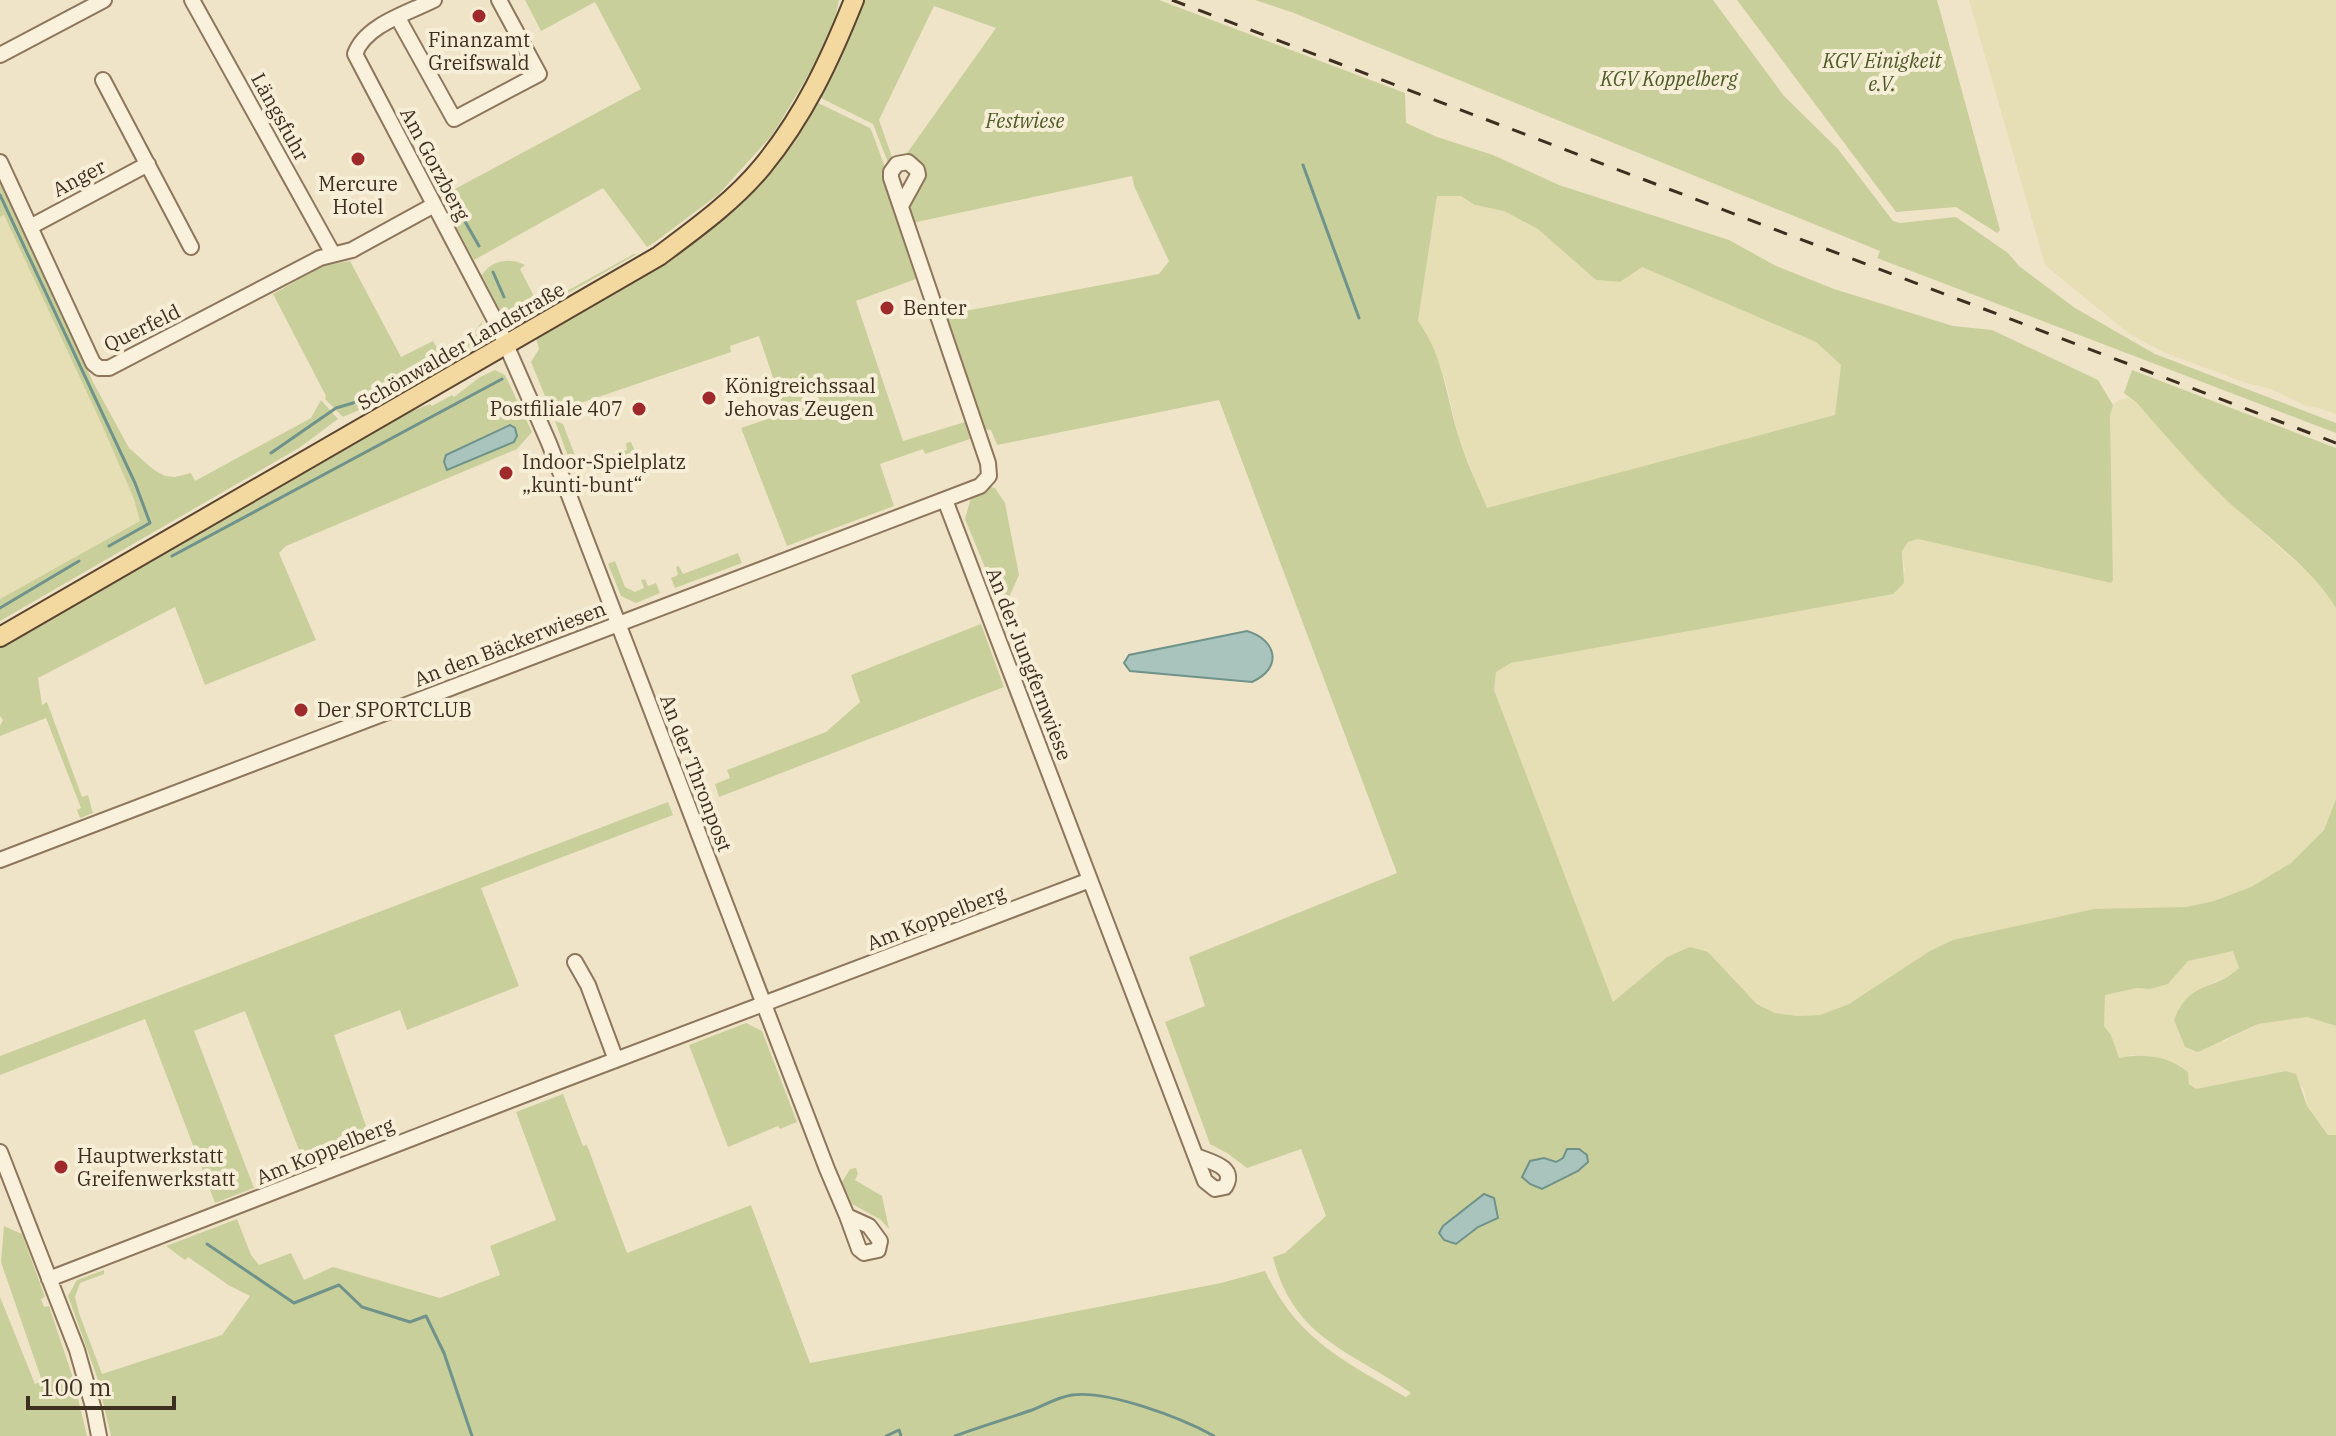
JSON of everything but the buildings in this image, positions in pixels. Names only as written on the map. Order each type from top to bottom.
[{"type":"main road","name":"Schönwalder Landstraße","points":[[0,637],[659,256],[737,193],[768,158],[812,95],[854,0]]},
{"type":"street","points":[[0,55],[104,0]]},
{"type":"street","name":"Längsfuhr","points":[[192,0],[327,256]]},
{"type":"street","name":"Am Gorzberg","points":[[434,0],[367,35],[355,54],[507,345]]},
{"type":"street","name":"Am Gorzberg","points":[[398,18],[454,119],[539,74],[499,0]]},
{"type":"street","points":[[103,80],[191,247]]},
{"type":"street","name":"Querfeld","points":[[0,162],[93,363],[99,368],[109,368],[327,256]]},
{"type":"street","name":"Anger","points":[[30,227],[148,164]]},
{"type":"street","points":[[327,256],[352,250],[434,205]]},
{"type":"street","points":[[901,206],[989,470],[989,476],[980,486],[945,500]]},
{"type":"street","name":"An der Thronpost","points":[[507,345],[549,443],[809,1125],[847,1216]]},
{"type":"street","name":"An den Bäckerwiesen","points":[[0,860],[945,500]]},
{"type":"street","name":"An der Jungfernwiese","points":[[945,500],[1196,1156]]},
{"type":"street","name":"Am Koppelberg","points":[[49,1279],[1090,880]]},
{"type":"street","points":[[575,962],[588,985],[616,1060]]},
{"type":"street","points":[[0,1152],[77,1350],[99,1436]]},
{"type":"shaded area","points":[[1969,0],[2336,0],[2336,414],[2306,406],[2271,389],[2246,383],[2163,352],[2128,333],[2045,265]]},
{"type":"shaded area","points":[[1437,196],[1461,196],[1475,205],[1504,211],[1538,229],[1596,280],[1620,282],[1642,267],[1816,342],[1841,365],[1835,416],[1487,508],[1459,440],[1446,383],[1425,330],[1418,322]]},
{"type":"shaded area","points":[[4,215],[102,425],[141,521],[0,599],[0,217]]},
{"type":"shaded area","points":[[2129,398],[2137,403],[2216,491],[2305,570],[2336,608],[2336,799],[2324,830],[2291,863],[2251,887],[2214,901],[2186,907],[2146,909],[1873,989],[1849,1004],[1820,1015],[1775,1013],[1757,1003],[1708,952],[1667,957],[1613,1003],[1494,690],[1496,672],[1510,663],[1893,593],[1905,571],[1902,551],[1908,542],[1918,539],[2111,583],[2110,416],[2113,405]]},
{"type":"shaded area","points":[[2233,950],[2239,968],[2233,974],[2209,984],[2223,1042],[2258,1024],[2307,1017],[2336,1026],[2336,1135],[2329,1135],[2307,1106],[2304,1089],[2286,1071],[2196,1089],[2189,1084],[2188,1072],[2180,1065],[2155,1057],[2132,1055],[2118,1058],[2111,1035],[2104,1026],[2104,995],[2168,984],[2188,961]]},
{"type":"green space","points":[[525,0],[839,0],[835,20],[815,64],[773,134],[719,194],[655,242],[647,247],[603,188],[474,260],[440,197],[641,89],[595,2],[541,31]]},
{"type":"green space","name":"Festwiese","points":[[861,0],[1159,0],[1405,93],[1406,123],[1437,137],[1493,155],[1559,185],[1729,240],[1776,266],[1834,289],[1953,326],[1992,330],[2098,380],[2113,405],[2110,416],[2111,583],[1918,539],[1908,542],[1902,551],[1904,583],[1893,594],[1511,663],[1496,672],[1494,690],[1613,1002],[1667,957],[1690,947],[1708,952],[1757,1004],[1775,1013],[1820,1015],[1849,1004],[1930,951],[1953,940],[2094,909],[2186,907],[2214,901],[2251,887],[2291,863],[2324,830],[2336,799],[2336,1026],[2307,1017],[2258,1024],[2198,1052],[2185,1047],[2174,1020],[2180,1007],[2195,992],[2239,968],[2233,951],[2188,961],[2168,984],[2105,995],[2104,1026],[2111,1035],[2119,1058],[2146,1056],[2172,1062],[2188,1072],[2189,1084],[2196,1089],[2286,1071],[2296,1074],[2307,1106],[2328,1135],[2336,1135],[2336,1436],[111,1436],[97,1377],[68,1296],[77,1280],[104,1270],[104,1274],[80,1283],[75,1297],[102,1374],[222,1335],[250,1296],[166,1246],[237,1219],[251,1255],[259,1265],[291,1253],[304,1280],[333,1267],[440,1298],[500,1275],[490,1246],[556,1220],[516,1112],[563,1094],[583,1146],[587,1145],[627,1253],[751,1205],[810,1363],[1221,1283],[1265,1271],[1292,1315],[1324,1346],[1406,1397],[1411,1393],[1327,1340],[1295,1307],[1282,1285],[1273,1257],[1285,1253],[1326,1216],[1301,1149],[1247,1168],[1210,1144],[1165,1022],[1205,1006],[1189,957],[1397,873],[1219,400],[997,445],[991,430],[984,429],[944,315],[1159,274],[1169,261],[1132,176],[912,223],[910,208],[920,186],[905,156],[996,28],[934,6],[879,120],[893,160],[889,165],[873,124],[821,98],[818,93]],"holes":[[[1437,196],[1461,196],[1475,205],[1504,211],[1538,229],[1596,280],[1620,282],[1642,267],[1816,342],[1841,365],[1835,415],[1487,508],[1462,447],[1439,363],[1418,321]]]},
{"type":"green space","name":"KGV Koppelberg","points":[[1255,0],[1713,0],[1784,96],[1838,149],[1893,221],[1900,223],[1956,217],[2008,253],[2019,266],[2075,308],[2155,354],[2336,423],[2336,433],[1877,258],[1880,251],[1294,13]]},
{"type":"green space","name":"KGV Einigkeit e.V.","points":[[1737,0],[1937,0],[2000,230],[1997,233],[1956,207],[1896,212]]},
{"type":"green space","points":[[814,101],[870,128],[886,170],[884,183],[916,279],[856,301],[903,441],[965,422],[970,439],[925,454],[923,449],[880,464],[894,506],[787,546],[741,428],[785,413],[759,336],[730,346],[731,352],[560,410],[554,418],[531,362],[539,349],[536,338],[659,265]]},
{"type":"green space","points":[[0,176],[93,382],[129,448],[154,470],[175,477],[191,473],[195,481],[311,418],[321,400],[338,419],[299,448],[0,621],[0,599],[140,521],[134,499],[102,425],[4,215],[0,217]]},
{"type":"green space","points":[[637,254],[526,317],[501,312],[482,275],[496,263],[507,261],[525,265],[520,269],[537,302],[544,299],[547,302]]},
{"type":"green space","points":[[350,261],[401,357],[433,341],[441,355],[469,340],[483,320],[473,348],[380,401],[343,417],[325,399],[273,294],[323,266]]},
{"type":"green space","points":[[495,370],[505,375],[532,432],[517,449],[286,546],[279,553],[316,640],[205,685],[175,607],[38,678],[42,705],[47,702],[82,797],[88,795],[93,813],[80,818],[77,810],[81,808],[46,718],[0,736],[3,720],[0,716],[0,643],[399,416],[430,404],[432,406],[452,395],[454,397],[480,377]]},
{"type":"green space","points":[[2132,370],[2336,448],[2336,608],[2312,577],[2231,505],[2137,403],[2124,393]]},
{"type":"green space","points":[[555,421],[563,424],[579,466],[627,450],[626,443],[631,442],[635,451],[574,473]]},
{"type":"green space","points":[[989,487],[995,488],[1005,503],[1019,575],[1006,604],[1001,606],[965,519],[972,494]]},
{"type":"green space","points":[[738,553],[742,563],[675,588],[671,578],[678,575],[676,567],[679,566],[683,574]]},
{"type":"green space","points":[[615,561],[625,587],[635,592],[644,588],[641,580],[645,579],[648,586],[656,583],[660,593],[636,603],[621,596],[608,564]]},
{"type":"green space","points":[[981,624],[1004,687],[719,797],[715,784],[730,778],[727,770],[826,732],[860,702],[851,675]]},
{"type":"green space","points":[[668,802],[673,815],[481,888],[519,986],[407,1030],[400,1010],[334,1035],[372,1143],[306,1168],[245,1011],[194,1031],[254,1188],[215,1203],[145,1019],[0,1075],[0,1056]]},
{"type":"green space","points":[[746,1023],[762,1031],[797,1122],[780,1129],[778,1126],[728,1147],[689,1045]]},
{"type":"green space","points":[[856,1168],[858,1174],[855,1180],[882,1196],[889,1229],[881,1220],[852,1204],[842,1182],[850,1169]]},
{"type":"green space","points":[[4,1226],[22,1234],[45,1297],[41,1299],[44,1307],[49,1306],[73,1378],[87,1436],[0,1436],[0,1297],[35,1384],[42,1381],[1,1262]]},
{"type":"water","points":[[510,425],[515,428],[517,436],[514,442],[447,470],[444,462],[446,455]]},
{"type":"water","points":[[1247,631],[1265,641],[1272,655],[1269,669],[1252,682],[1130,671],[1124,663],[1129,655]]},
{"type":"water","points":[[1567,1149],[1579,1149],[1587,1155],[1588,1162],[1578,1171],[1542,1189],[1522,1177],[1530,1161],[1544,1158],[1556,1162],[1563,1158]]},
{"type":"water","points":[[1484,1194],[1494,1198],[1498,1218],[1478,1227],[1456,1244],[1444,1240],[1439,1233],[1443,1226]]},
{"type":"waterway","points":[[1303,165],[1359,318]]},
{"type":"waterway","points":[[447,190],[479,246]]},
{"type":"waterway","points":[[0,195],[135,483],[150,523],[109,546]]},
{"type":"waterway","points":[[493,272],[504,297]]},
{"type":"waterway","points":[[271,453],[336,408],[412,376]]},
{"type":"waterway","points":[[172,556],[502,379]]},
{"type":"waterway","points":[[0,608],[79,561]]},
{"type":"waterway","points":[[207,1244],[294,1303],[339,1285],[362,1307],[410,1322],[426,1316],[444,1353],[472,1436]]},
{"type":"waterway","points":[[955,1436],[1072,1395],[1124,1401],[1183,1421],[1214,1436]]},
{"type":"waterway","points":[[886,1436],[899,1430],[901,1436]]},
{"type":"railway","points":[[1172,0],[2336,443]]},
{"type":"place","name":"Finanzamt Greifswald","points":[[479,16]]},
{"type":"place","name":"Mercure Hotel","points":[[358,159]]},
{"type":"place","name":"Benter","points":[[887,308]]},
{"type":"place","name":"Königreichssaal Jehovas Zeugen","points":[[709,398]]},
{"type":"place","name":"Postfiliale 407","points":[[639,409]]},
{"type":"place","name":"Indoor-Spielplatz „kunti-bunt“","points":[[506,473]]},
{"type":"place","name":"Der SPORTCLUB","points":[[301,710]]},
{"type":"place","name":"Hauptwerkstatt Greifenwerkstatt","points":[[61,1167]]}]
